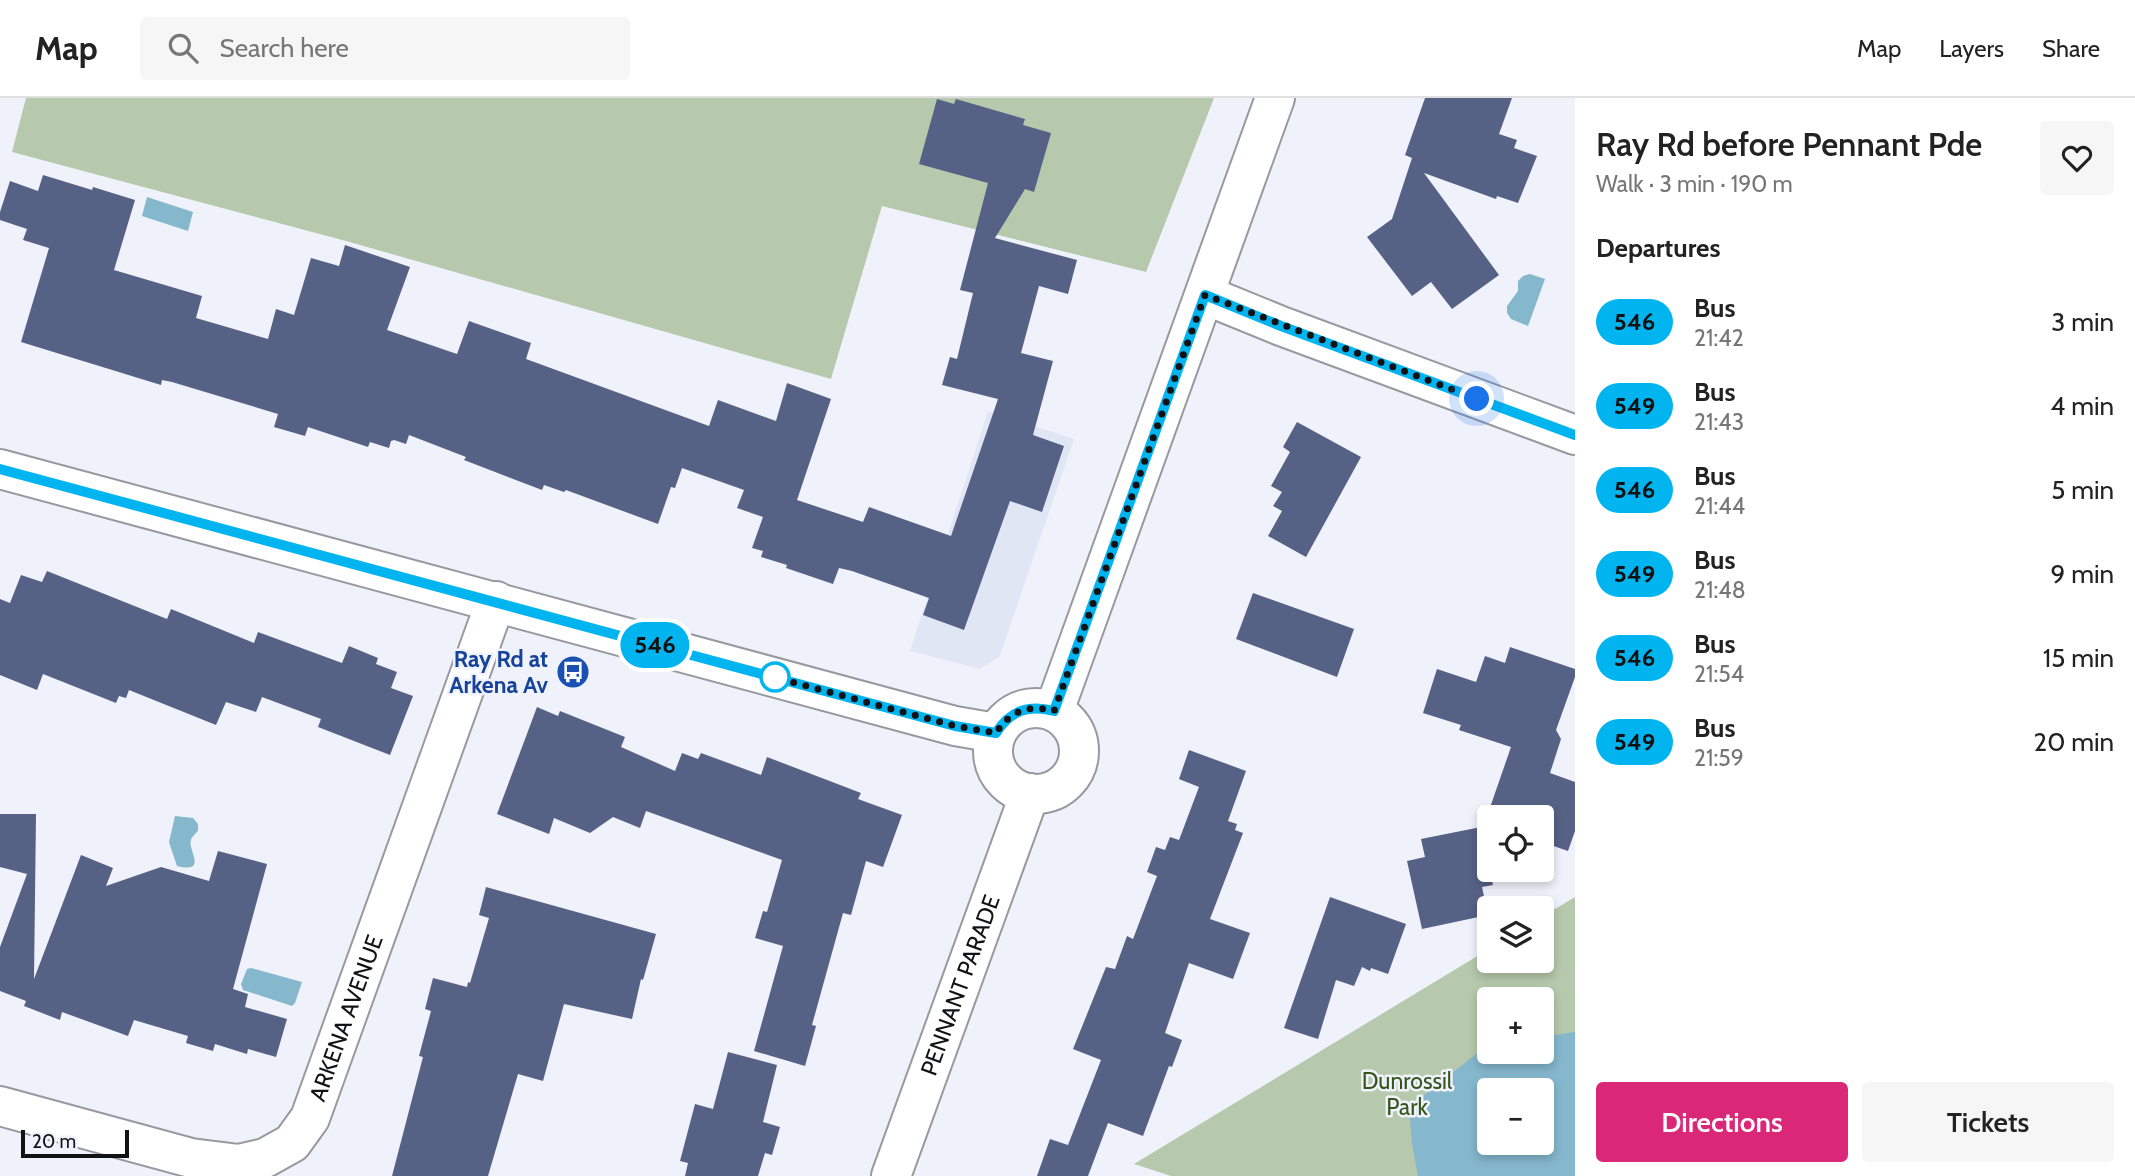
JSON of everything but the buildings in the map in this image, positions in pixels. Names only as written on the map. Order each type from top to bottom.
[{"type":"street","points":[[1054,711],[1275,98]]},
{"type":"street","points":[[1205,295],[1575,435]]},
{"type":"street","points":[[0,469],[955,726],[996,733]]},
{"type":"street","name":"ARKENA AVENUE","points":[[0,1106],[191,1158],[239,1164],[265,1158],[292,1143],[310,1118],[496,601]]},
{"type":"street","points":[[1027,708],[1054,711],[1074,729],[1079,756],[1075,769],[1068,780],[1044,793],[1017,790],[998,772],[993,759],[992,746],[996,733],[1003,721],[1027,708]]},
{"type":"street","name":"PENNANT PARADE","points":[[891,1176],[1030,793]]},
{"type":"shaded area","points":[[988,411],[1074,439],[1000,656],[980,669],[910,651]]},
{"type":"green space","points":[[26,98],[1214,98],[1146,272],[882,206],[831,379],[346,241],[12,152]]},
{"type":"green space","name":"Dunrossil Park","points":[[1575,897],[1575,1176],[1171,1176],[1134,1164],[1477,956],[1477,973],[1554,973],[1554,910]]},
{"type":"water","points":[[147,197],[193,212],[188,231],[142,216]]},
{"type":"water","points":[[1530,274],[1545,279],[1528,326],[1511,319],[1507,306],[1518,291],[1518,281]]},
{"type":"water","points":[[175,816],[193,818],[198,824],[198,830],[191,840],[194,859],[192,867],[177,866],[169,842]]},
{"type":"water","points":[[247,969],[302,982],[295,1003],[292,1006],[243,990],[241,984]]},
{"type":"water","points":[[1575,1032],[1575,1176],[1418,1176],[1409,1107],[1477,1053],[1477,1064],[1554,1064],[1554,1035]]},
{"type":"bus line","name":"546","points":[[0,469],[955,726],[996,733],[1003,721],[1027,708],[1054,711],[1205,295],[1575,435]]},
{"type":"place","name":"Ray Rd at Arkena Av","points":[[573,672]]},
{"type":"route","points":[[775,677],[766,675],[955,726],[996,733],[1003,721],[1027,708],[1054,711],[1205,295],[1477,399]]}]
